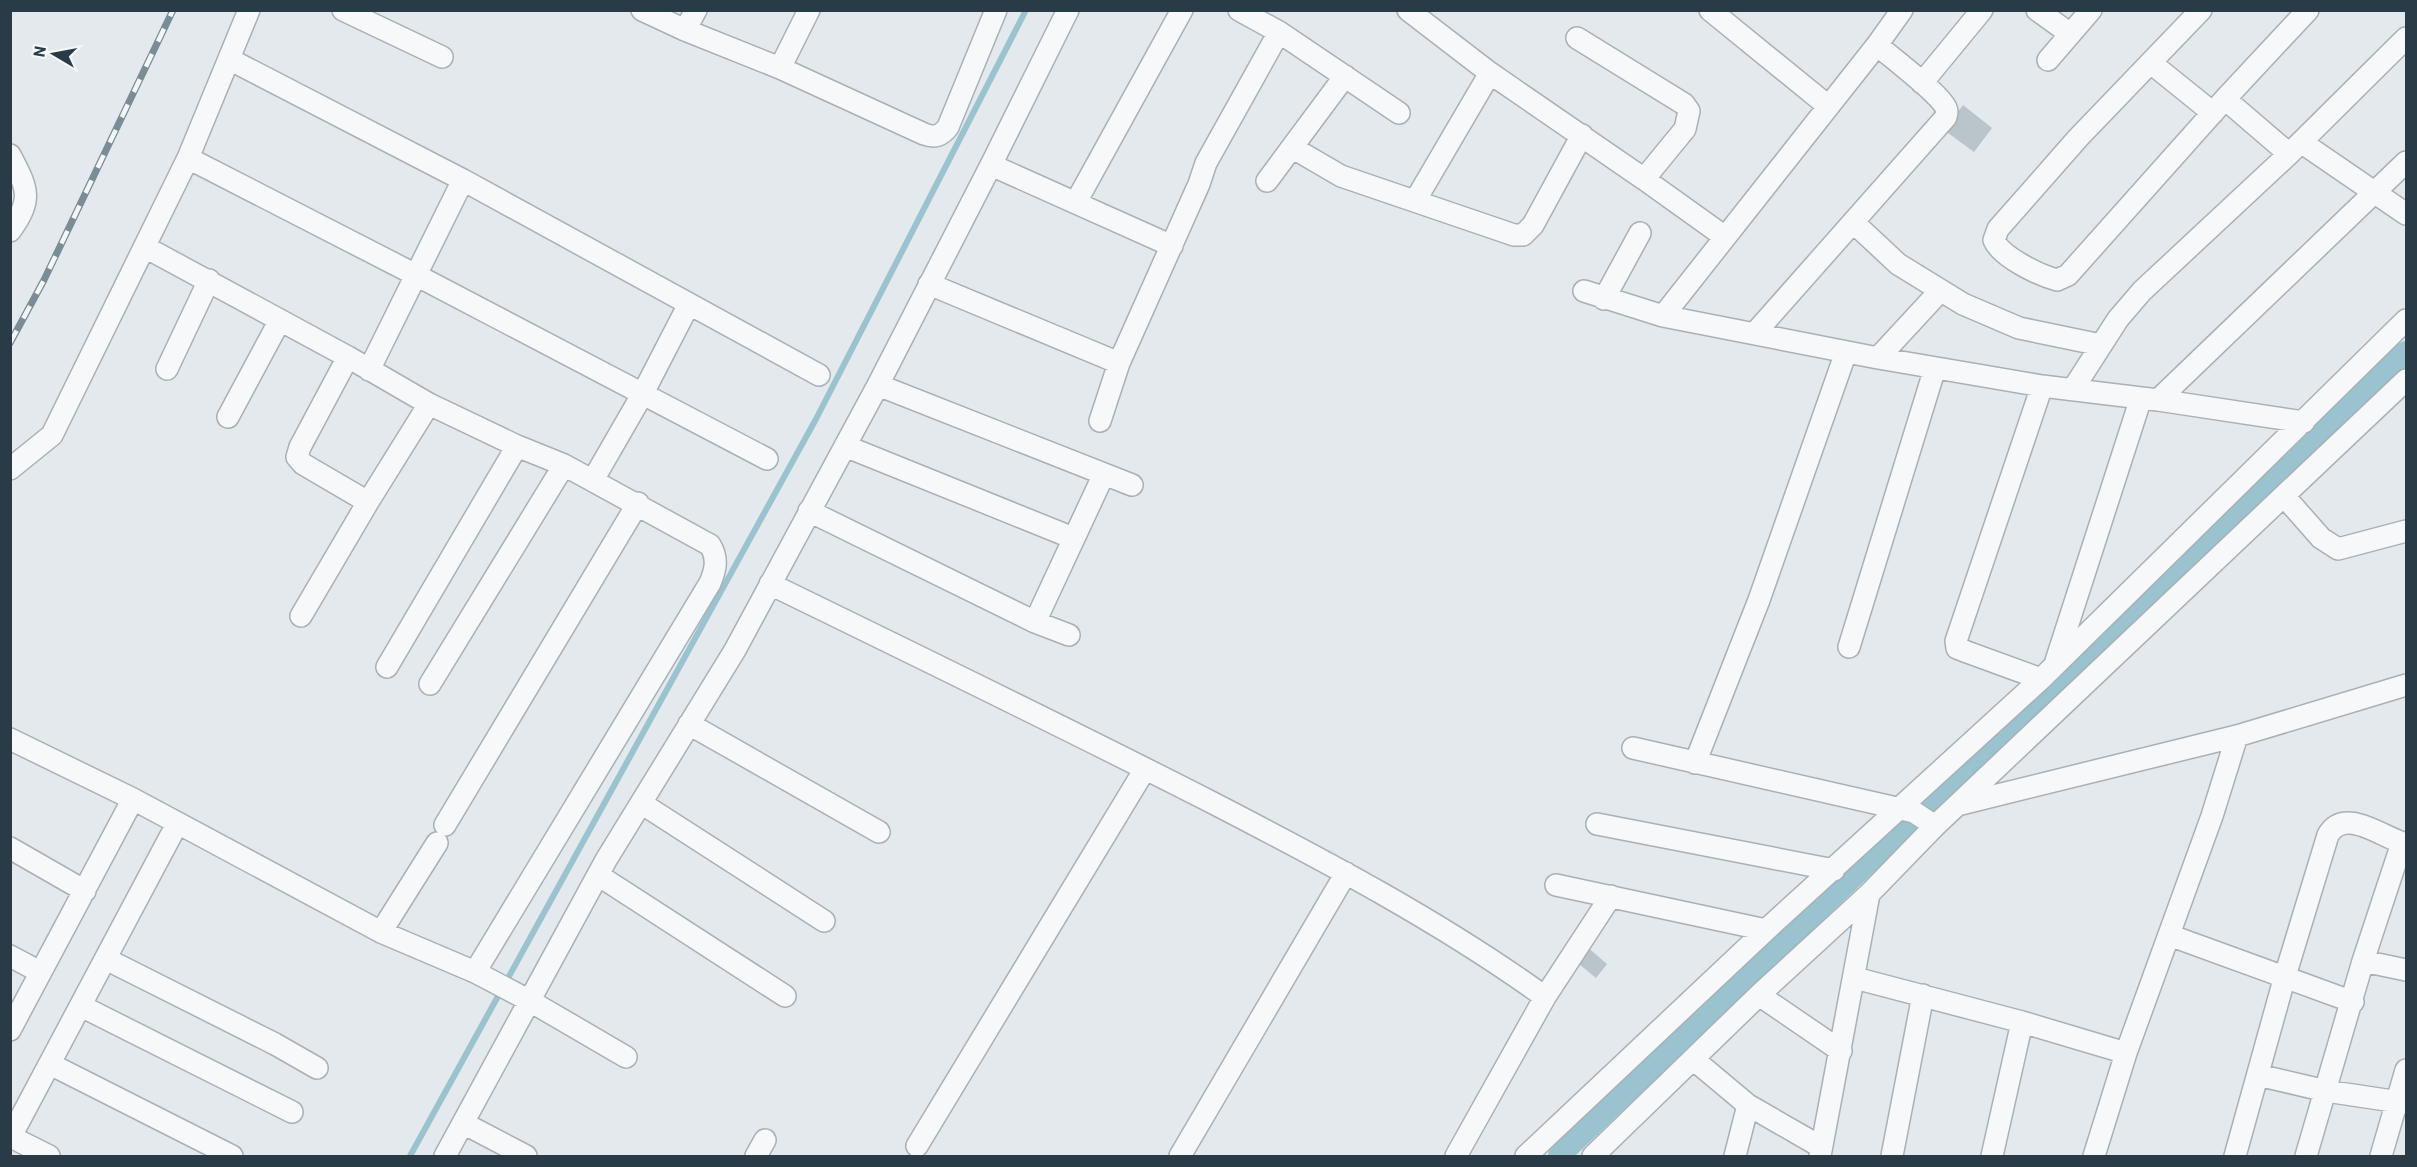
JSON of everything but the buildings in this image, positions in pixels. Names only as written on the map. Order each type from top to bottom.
[{"type":"street","points":[[10,469],[52,435],[188,158],[249,10]]},
{"type":"street","points":[[343,10],[442,57]]},
{"type":"street","points":[[642,10],[935,137],[942,134],[948,127],[996,10]]},
{"type":"street","points":[[686,30],[696,10]]},
{"type":"street","points":[[780,68],[809,10]]},
{"type":"street","points":[[445,1156],[462,1123],[513,992],[598,875],[735,650],[878,385],[992,165],[1068,10]]},
{"type":"street","points":[[1076,202],[1182,10]]},
{"type":"street","points":[[1239,10],[1279,32],[1399,112]]},
{"type":"street","points":[[1408,10],[1490,73],[1582,135],[1725,237]]},
{"type":"street","points":[[1710,10],[1828,106]]},
{"type":"street","points":[[1663,316],[1877,45],[1902,10]]},
{"type":"street","points":[[1922,83],[1982,10]]},
{"type":"street","points":[[2037,10],[2069,33]]},
{"type":"street","points":[[2048,60],[2091,10]]},
{"type":"street","points":[[2201,10],[2078,138],[1998,229],[1994,240],[2000,249],[2044,277],[2057,280],[2068,275],[2308,10]]},
{"type":"street","points":[[1100,421],[1119,363],[1172,246],[1206,163],[1279,32]]},
{"type":"street","points":[[1577,38],[1684,104],[1689,111],[1685,129],[1644,179]]},
{"type":"street","points":[[2073,389],[2118,319],[2142,291],[2295,148],[2406,38]]},
{"type":"street","points":[[1755,333],[1946,117],[1945,106],[1877,45]]},
{"type":"street","points":[[229,59],[462,180],[819,375]]},
{"type":"street","points":[[2151,63],[2219,106],[2375,193],[2406,214]]},
{"type":"street","points":[[1415,201],[1490,73]]},
{"type":"street","points":[[1267,181],[1345,76]]},
{"type":"street","points":[[1293,148],[1341,176],[1514,235],[1523,235],[1533,225],[1582,135]]},
{"type":"street","points":[[10,154],[26,186],[27,194],[24,209],[10,231]]},
{"type":"street","points":[[188,158],[414,273],[767,459]]},
{"type":"street","points":[[2048,672],[2149,399],[2406,162]]},
{"type":"street","points":[[992,165],[1172,246]]},
{"type":"street","points":[[369,370],[414,273],[462,180]]},
{"type":"street","points":[[1853,222],[1898,264],[1940,291],[1986,315],[2019,328],[2101,345]]},
{"type":"street","points":[[1604,299],[1640,233]]},
{"type":"street","points":[[145,247],[209,280],[429,404],[517,446],[564,465],[638,503],[710,545],[716,556],[715,572],[710,583],[475,972]]},
{"type":"street","points":[[167,369],[209,280]]},
{"type":"street","points":[[929,284],[1119,363]]},
{"type":"street","points":[[1584,291],[1663,316],[1878,358],[2042,386],[2304,422]]},
{"type":"street","points":[[1878,358],[1940,291]]},
{"type":"street","points":[[593,480],[642,395],[689,304]]},
{"type":"street","points":[[228,417],[280,320]]},
{"type":"street","points":[[1593,1156],[1759,995],[1869,894],[1919,817],[2048,672],[2406,320]]},
{"type":"street","points":[[1695,763],[1759,600],[1846,352]]},
{"type":"street","points":[[348,357],[300,447],[297,457],[303,464],[368,502]]},
{"type":"street","points":[[1849,646],[1935,368]]},
{"type":"street","points":[[1959,805],[2406,381]]},
{"type":"street","points":[[878,385],[1132,486]]},
{"type":"street","points":[[2042,386],[1956,641],[1957,648],[1967,652],[2048,672]]},
{"type":"street","points":[[301,616],[429,404]]},
{"type":"street","points":[[387,667],[517,446]]},
{"type":"street","points":[[845,446],[1073,538]]},
{"type":"street","points":[[430,684],[564,465]]},
{"type":"street","points":[[1035,622],[1103,476]]},
{"type":"street","points":[[2284,496],[2321,538],[2338,549],[2406,531]]},
{"type":"street","points":[[381,932],[638,503]]},
{"type":"street","points":[[809,512],[1035,622],[1069,635]]},
{"type":"street","points":[[770,584],[1046,717],[1346,873],[1500,965],[1545,997]]},
{"type":"street","points":[[1526,1156],[1766,930],[1834,870],[1919,817],[2237,736],[2406,685]]},
{"type":"street","points":[[689,724],[879,832]]},
{"type":"street","points":[[2094,1156],[2126,1053],[2212,816],[2237,736]]},
{"type":"street","points":[[10,739],[133,799],[381,932],[475,972],[626,1057]]},
{"type":"street","points":[[1633,748],[1919,817]]},
{"type":"street","points":[[917,1146],[1145,769]]},
{"type":"street","points":[[10,1030],[133,799]]},
{"type":"street","points":[[640,803],[824,921]]},
{"type":"street","points":[[2235,1156],[2285,976],[2328,836],[2333,827],[2342,822],[2355,823],[2404,844],[2363,961],[2353,1002],[2306,1156]]},
{"type":"street","points":[[49,1156],[11,1138],[177,824]]},
{"type":"street","points":[[1597,824],[1834,870]]},
{"type":"street","points":[[10,848],[85,891]]},
{"type":"street","points":[[1180,1156],[1346,873]]},
{"type":"street","points":[[598,875],[785,996]]},
{"type":"street","points":[[1556,885],[1766,930]]},
{"type":"street","points":[[1693,1059],[1748,1106],[1820,1152],[1855,978],[1869,894]]},
{"type":"street","points":[[1456,1156],[1545,997],[1611,896]]},
{"type":"street","points":[[2169,935],[2353,1002]]},
{"type":"street","points":[[10,956],[40,972]]},
{"type":"street","points":[[105,959],[275,1044],[317,1068]]},
{"type":"street","points":[[2363,961],[2406,970]]},
{"type":"street","points":[[1855,978],[2022,1022],[2126,1053]]},
{"type":"street","points":[[1759,995],[1841,1051]]},
{"type":"street","points":[[1892,1156],[1923,995]]},
{"type":"street","points":[[81,1006],[292,1112]]},
{"type":"street","points":[[1992,1156],[2022,1022]]},
{"type":"street","points":[[50,1064],[232,1156]]},
{"type":"street","points":[[2381,1156],[2402,1103],[2406,1070]]},
{"type":"street","points":[[2258,1075],[2326,1091],[2402,1103]]},
{"type":"street","points":[[1735,1156],[1748,1106]]},
{"type":"street","points":[[462,1123],[526,1156]]},
{"type":"waterway","points":[[410,1156],[816,419],[1026,10]]},
{"type":"waterway","points":[[1559,1156],[2406,352]]},
{"type":"railway","points":[[10,343],[44,280],[173,10]]}]
